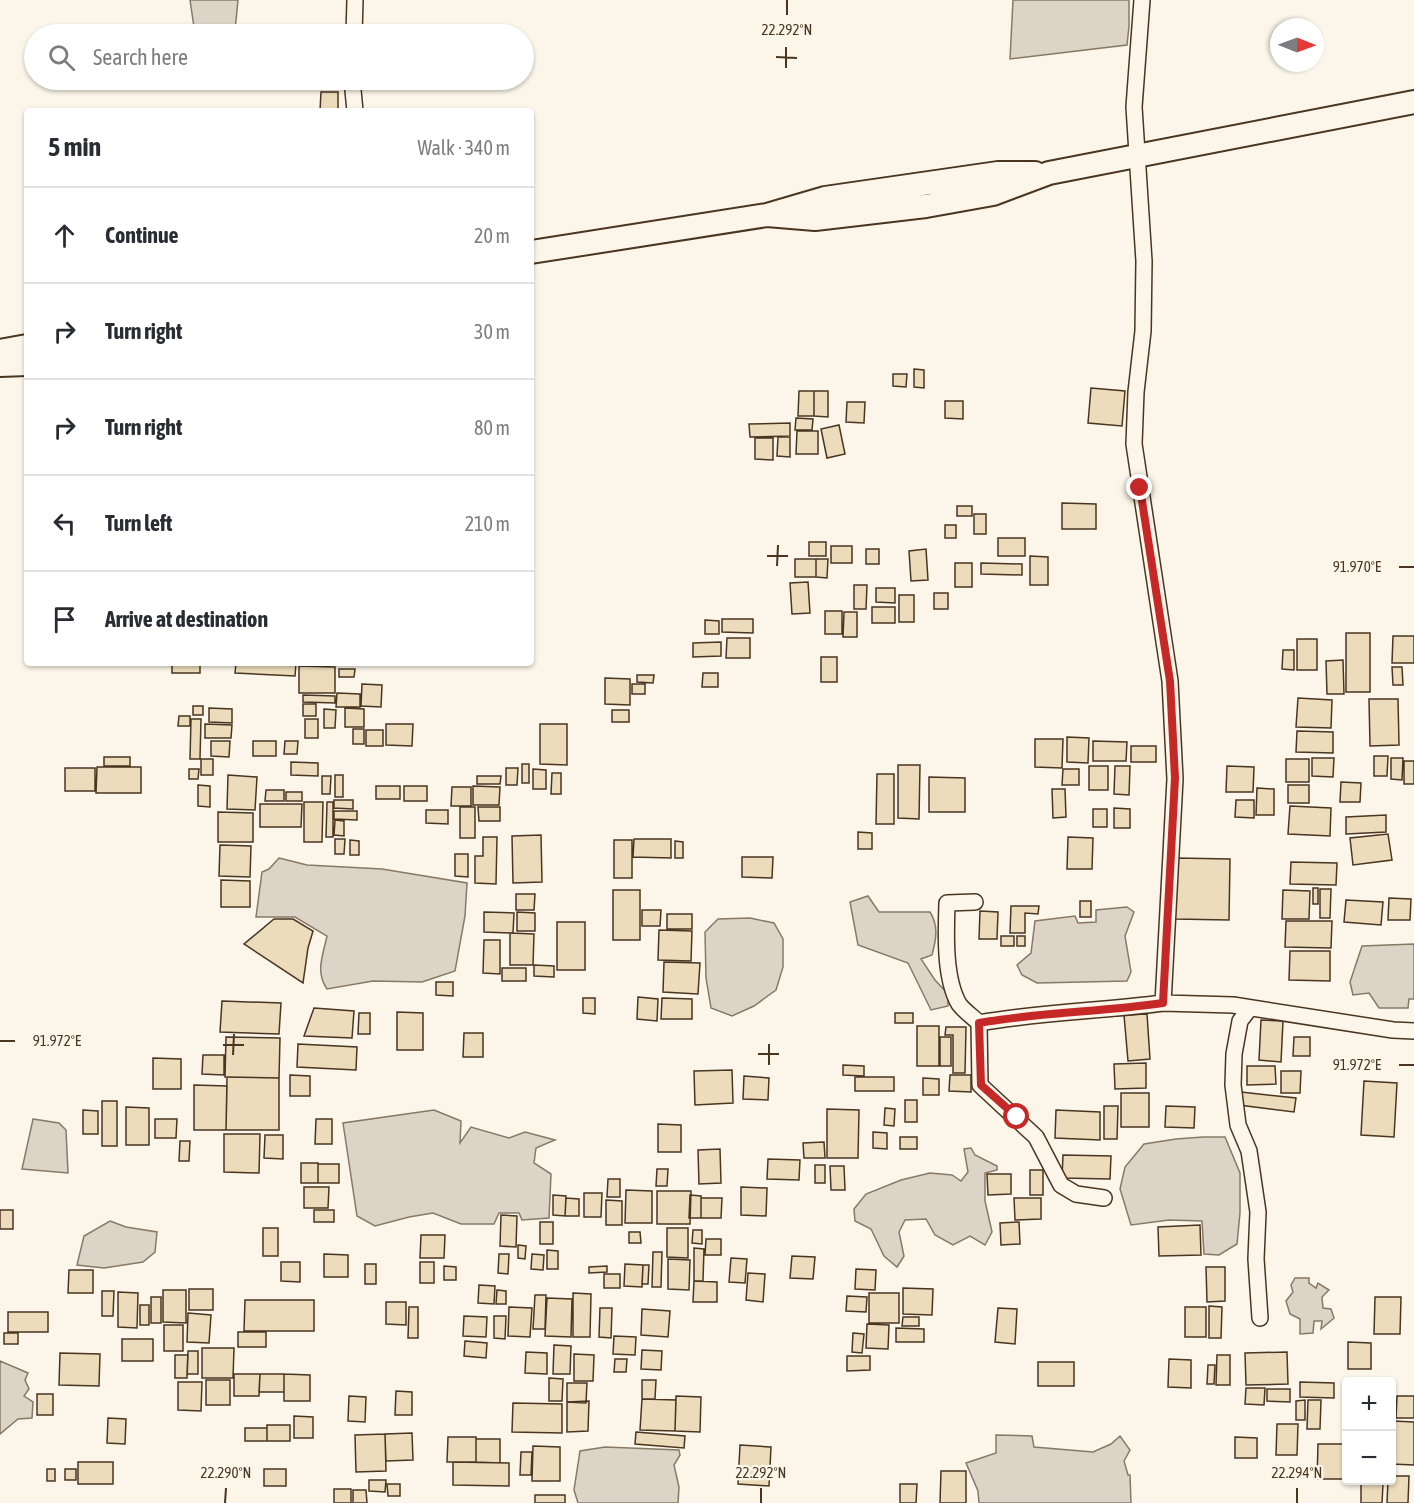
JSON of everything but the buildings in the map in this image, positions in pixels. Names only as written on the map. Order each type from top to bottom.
[{"type":"main road","points":[[534,252],[767,214],[825,198],[998,173],[1049,173],[1414,102]]},
{"type":"main road","points":[[0,351],[24,347]]},
{"type":"main road","points":[[0,365],[24,364]]},
{"type":"street","points":[[354,24],[355,0]]},
{"type":"street","points":[[1142,0],[1134,107],[1144,261],[1143,331],[1136,392],[1134,444],[1170,681],[1175,778],[1163,1003]]},
{"type":"street","points":[[353,90],[355,108]]},
{"type":"street","points":[[975,902],[947,903],[946,926],[951,986],[960,1006],[979,1023],[981,1085],[1036,1137],[1061,1185],[1076,1194],[1104,1198]]},
{"type":"street","points":[[979,1023],[1060,1012],[1163,1003],[1233,1005],[1393,1030],[1414,1031]]},
{"type":"street","points":[[1250,1008],[1240,1021],[1234,1054],[1233,1085],[1238,1125],[1249,1152],[1258,1212],[1256,1259],[1260,1318]]},
{"type":"shaded area","points":[[190,0],[238,0],[236,24],[194,24]]},
{"type":"shaded area","points":[[1013,0],[1129,0],[1127,45],[1010,59]]},
{"type":"shaded area","points":[[279,858],[307,865],[382,869],[467,883],[465,916],[455,971],[422,982],[373,981],[327,989],[323,983],[321,970],[327,936],[295,917],[256,917],[262,872],[269,869]]},
{"type":"shaded area","points":[[868,896],[879,912],[930,912],[936,928],[935,944],[932,955],[921,959],[948,994],[948,1006],[931,1010],[908,963],[858,945],[850,902]]},
{"type":"shaded area","points":[[1127,907],[1134,912],[1125,936],[1131,972],[1127,981],[1037,983],[1022,975],[1017,965],[1031,953],[1035,921],[1075,916],[1078,923],[1096,922],[1096,910]]},
{"type":"shaded area","points":[[750,918],[774,923],[783,939],[783,967],[776,990],[754,1006],[732,1016],[711,1008],[706,978],[705,932],[718,919]]},
{"type":"shaded area","points":[[1414,944],[1414,999],[1409,999],[1408,1008],[1379,1008],[1369,993],[1353,995],[1350,982],[1362,946]]},
{"type":"shaded area","points":[[434,1110],[461,1121],[460,1143],[471,1127],[509,1138],[525,1132],[555,1140],[536,1148],[534,1163],[551,1174],[549,1218],[522,1220],[519,1213],[499,1213],[494,1224],[461,1224],[433,1213],[375,1226],[357,1216],[343,1123]]},
{"type":"shaded area","points":[[33,1119],[59,1123],[66,1130],[68,1173],[22,1169]]},
{"type":"shaded area","points":[[1203,1137],[1225,1137],[1240,1173],[1237,1244],[1219,1255],[1204,1254],[1202,1221],[1169,1220],[1131,1225],[1120,1189],[1125,1167],[1144,1144]]},
{"type":"shaded area","points":[[971,1148],[975,1155],[997,1166],[997,1170],[985,1173],[985,1201],[992,1232],[985,1245],[970,1236],[953,1245],[935,1235],[926,1219],[905,1220],[899,1232],[904,1256],[897,1267],[884,1256],[871,1229],[855,1221],[854,1209],[866,1194],[901,1180],[930,1173],[952,1175],[961,1181],[968,1172],[964,1149]]},
{"type":"shaded area","points":[[110,1221],[126,1227],[157,1232],[155,1252],[143,1262],[104,1268],[77,1265],[84,1236]]},
{"type":"shaded area","points":[[1295,1278],[1309,1278],[1309,1283],[1316,1288],[1318,1283],[1329,1290],[1322,1297],[1323,1308],[1331,1309],[1334,1318],[1321,1329],[1322,1321],[1314,1321],[1313,1333],[1300,1334],[1300,1319],[1290,1314],[1286,1301],[1293,1292],[1291,1285]]},
{"type":"shaded area","points":[[0,1361],[28,1373],[25,1380],[29,1389],[24,1396],[33,1402],[32,1418],[18,1419],[0,1434]]},
{"type":"shaded area","points":[[996,1435],[1032,1436],[1034,1447],[1093,1452],[1111,1444],[1120,1436],[1130,1450],[1124,1461],[1128,1475],[1130,1475],[1131,1503],[979,1503],[978,1491],[966,1463],[996,1453]]},
{"type":"shaded area","points":[[605,1447],[679,1450],[680,1455],[674,1465],[679,1487],[678,1503],[578,1503],[574,1490],[580,1451]]},
{"type":"route","points":[[1017,1117],[981,1085],[979,1023],[1060,1012],[1163,1003],[1175,778],[1170,681],[1140,488]]}]
